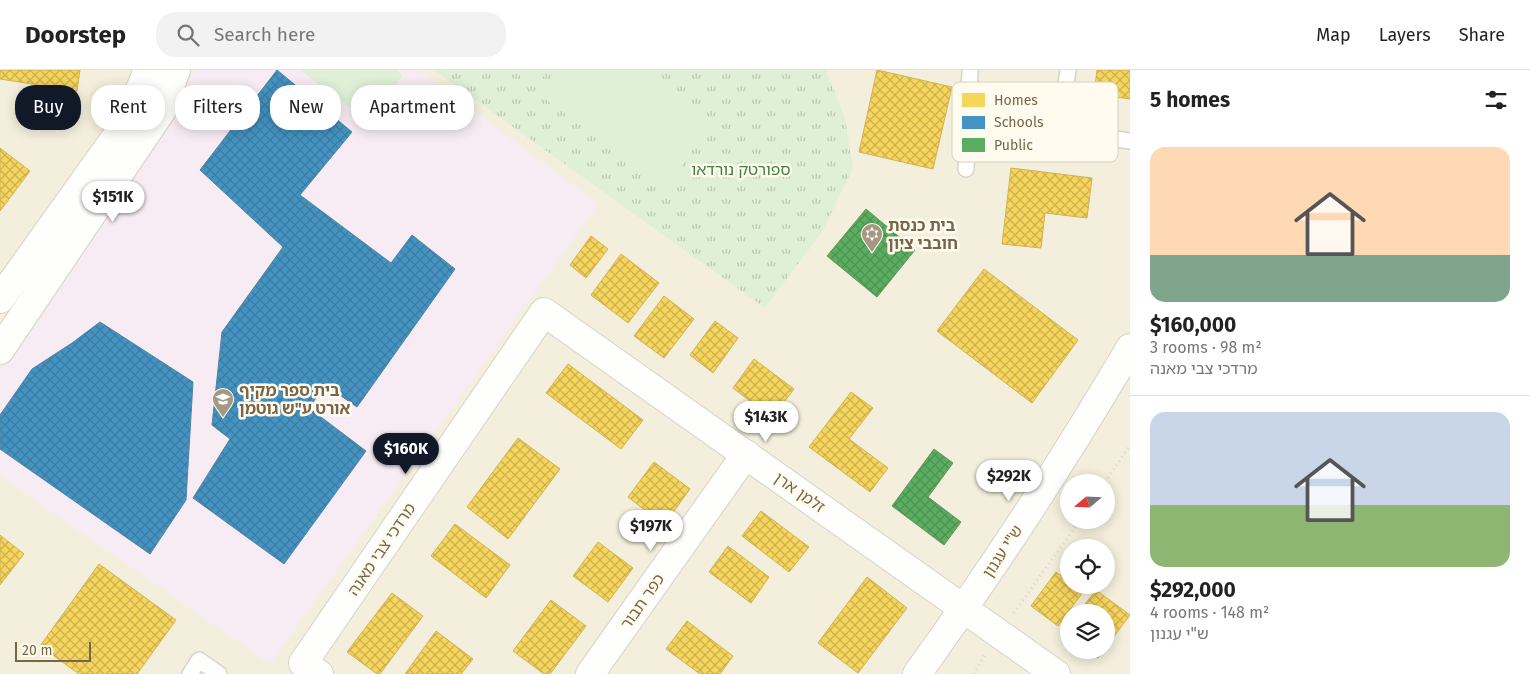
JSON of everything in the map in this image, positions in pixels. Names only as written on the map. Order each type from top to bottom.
[{"type":"street","points":[[0,299],[126,123],[148,70]]},
{"type":"street","points":[[0,350],[162,110],[176,70]]},
{"type":"street","name":"זלמן ארן","points":[[544,312],[1056,674]]},
{"type":"street","name":"מרדכי צבי מאנה","points":[[311,668],[544,312]]},
{"type":"street","name":"ש\"י עגנון","points":[[917,674],[965,608],[1090,415],[1130,348]]},
{"type":"street","name":"כפר תבור","points":[[590,674],[746,454]]},
{"type":"lane","points":[[966,162],[966,169]]},
{"type":"lane","points":[[190,674],[199,660],[218,674]]},
{"type":"path","points":[[1110,474],[1130,445]]},
{"type":"path","points":[[1034,588],[1074,529]]},
{"type":"shaded area","points":[[0,70],[1130,70],[1130,674],[0,674]]},
{"type":"shaded area","name":"בית ספר מקיף אורט ע\"ש גוטמן","points":[[195,70],[419,70],[439,85],[351,85],[351,130],[474,130],[474,111],[598,204],[270,664],[0,476],[0,360],[155,130],[165,130],[165,115],[175,100],[175,130],[260,130],[260,85],[185,85]]},
{"type":"green space","points":[[300,70],[396,70],[403,75],[395,85],[351,85],[351,109],[341,101],[341,85],[320,85]]},
{"type":"green space","name":"ספורטק נורדאו","points":[[434,70],[826,70],[845,118],[853,168],[822,232],[765,308],[474,99],[474,85],[455,85]]},
{"type":"green space","points":[[512,70],[548,70],[536,87]]},
{"type":"green space","points":[[563,70],[635,70],[709,123],[667,189],[544,98]]},
{"type":"building: Homes","points":[[0,70],[80,70],[78,85],[38,85],[0,79]]},
{"type":"building: Homes","points":[[877,70],[952,87],[933,169],[859,152]]},
{"type":"building: Homes","points":[[1097,70],[1130,70],[1130,99],[1118,97],[1118,82],[1096,82]]},
{"type":"building: Homes","points":[[0,148],[30,171],[0,211]]},
{"type":"building: Homes","points":[[1011,168],[1092,178],[1087,218],[1045,213],[1041,248],[1002,244]]},
{"type":"building: Homes","points":[[591,236],[608,249],[586,278],[570,265]]},
{"type":"building: Homes","points":[[621,254],[659,283],[628,323],[591,295]]},
{"type":"building: Homes","points":[[984,269],[1078,340],[1032,403],[937,331]]},
{"type":"building: Homes","points":[[664,296],[694,319],[664,358],[634,336]]},
{"type":"building: Homes","points":[[715,321],[738,338],[713,373],[690,355]]},
{"type":"building: Homes","points":[[754,359],[794,389],[772,418],[733,388]]},
{"type":"building: Homes","points":[[568,364],[643,420],[621,449],[546,393]]},
{"type":"building: Homes","points":[[851,392],[873,408],[849,439],[888,468],[870,492],[809,447]]},
{"type":"building: Homes","points":[[518,438],[560,469],[508,539],[467,507]]},
{"type":"building: Homes","points":[[654,462],[690,489],[664,525],[628,497]]},
{"type":"building: Homes","points":[[761,511],[809,547],[789,572],[742,536]]},
{"type":"building: Homes","points":[[455,524],[510,565],[486,598],[431,556]]},
{"type":"building: Homes","points":[[0,535],[24,554],[0,585]]},
{"type":"building: Homes","points":[[598,542],[633,568],[608,602],[573,576]]},
{"type":"building: Homes","points":[[728,546],[769,577],[751,603],[709,572]]},
{"type":"building: Homes","points":[[99,564],[176,620],[137,674],[79,674],[40,646]]},
{"type":"building: Homes","points":[[1056,572],[1060,575],[1060,594],[1082,594],[1074,604],[1060,604],[1060,623],[1058,626],[1031,606]]},
{"type":"building: Homes","points":[[867,577],[907,608],[858,673],[818,643]]},
{"type":"building: Homes","points":[[392,593],[423,616],[380,674],[377,674],[347,652]]},
{"type":"building: Homes","points":[[1093,594],[1101,594],[1130,615],[1115,635],[1115,604],[1085,604]]},
{"type":"building: Homes","points":[[551,600],[586,626],[550,674],[544,674],[513,651]]},
{"type":"building: Homes","points":[[687,621],[733,656],[720,674],[700,674],[666,649]]},
{"type":"building: Homes","points":[[436,631],[473,659],[461,674],[405,674]]},
{"type":"building: Schools","points":[[277,70],[295,85],[270,85],[270,130],[341,130],[341,123],[352,132],[300,195],[391,263],[412,235],[455,269],[357,407],[325,385],[309,408],[366,451],[284,564],[193,498],[230,439],[212,425],[222,332],[283,247],[200,170],[231,130],[260,130],[260,92]]},
{"type":"building: Schools","points":[[100,322],[193,382],[186,500],[150,554],[0,449],[0,415],[32,369]]},
{"type":"building: Public","name":"בית כנסת חובבי ציון","points":[[866,209],[915,250],[877,297],[827,256]]},
{"type":"building: Public","points":[[934,449],[953,463],[928,497],[961,522],[944,545],[892,506]]},
{"type":"place","name":"בית כנסת חובבי ציון","points":[[872,253]]},
{"type":"place","name":"בית ספר מקיף אורט ע\"ש גוטמן","points":[[223,418]]}]
